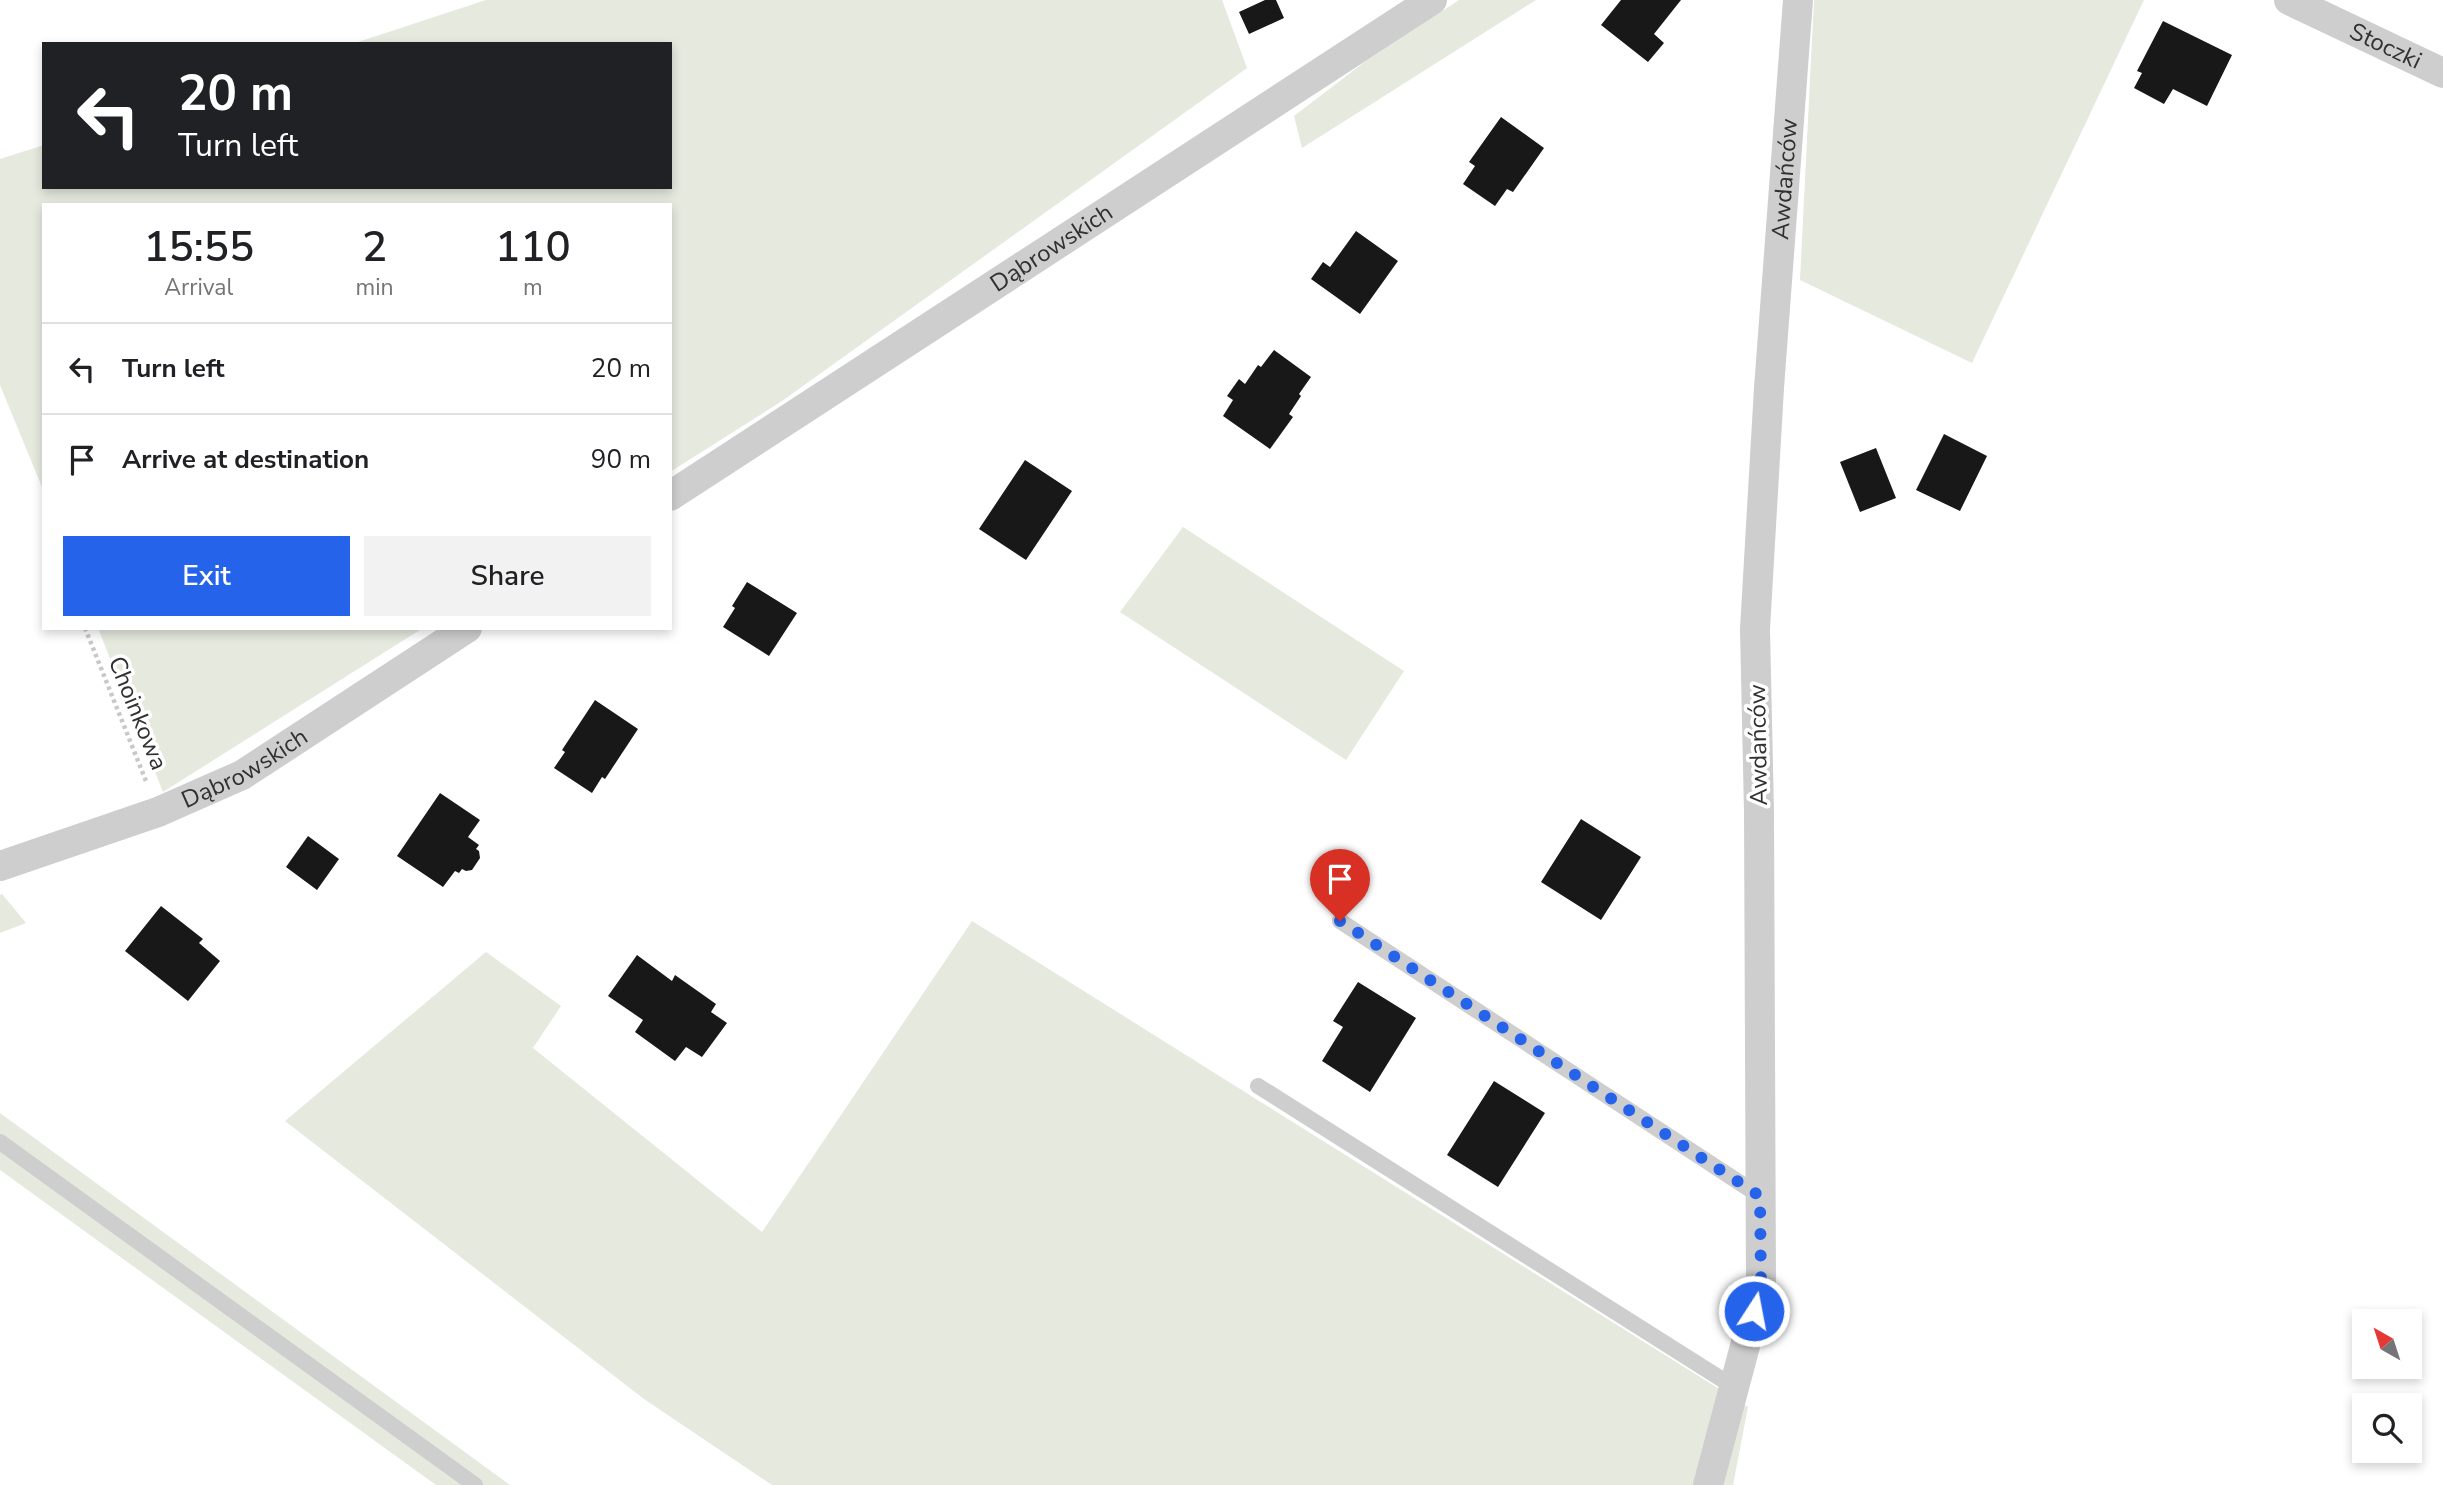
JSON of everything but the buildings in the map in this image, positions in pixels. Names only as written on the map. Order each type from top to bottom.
[{"type":"street","name":"Dąbrowskich","points":[[672,495],[1432,0]]},
{"type":"street","name":"Awdańców","points":[[1708,1485],[1761,1286],[1759,812],[1755,629],[1769,388],[1798,0]]},
{"type":"street","name":"Stoczki","points":[[2289,0],[2443,73]]},
{"type":"street","name":"Dąbrowskich","points":[[0,866],[158,811],[242,775],[464,630]]},
{"type":"lane","points":[[1340,921],[1760,1196]]},
{"type":"lane","points":[[1258,1086],[1734,1387]]},
{"type":"lane","points":[[0,1142],[475,1485]]},
{"type":"path","name":"Choinkowa","points":[[86,630],[158,811]]},
{"type":"shaded area","points":[[486,0],[1222,0],[1247,68],[782,401],[672,471],[672,203],[42,203],[42,487],[0,385],[0,159],[42,146],[42,189],[672,189],[672,42],[358,42]]},
{"type":"shaded area","points":[[1459,0],[1536,0],[1302,148],[1294,116],[1366,61]]},
{"type":"shaded area","points":[[1814,0],[2144,0],[1972,363],[1800,280]]},
{"type":"shaded area","points":[[1183,527],[1404,671],[1346,760],[1120,612]]},
{"type":"shaded area","points":[[99,630],[420,630],[163,792]]},
{"type":"shaded area","points":[[2,894],[26,923],[0,933],[0,895]]},
{"type":"shaded area","points":[[972,921],[1748,1407],[1733,1485],[772,1485],[644,1399],[285,1121],[486,952],[561,1006],[533,1048],[762,1232]]},
{"type":"shaded area","points":[[0,1113],[510,1485],[436,1485],[0,1170]]},
{"type":"route","points":[[1340,921],[1760,1196],[1761,1286],[1754,1311]]}]
